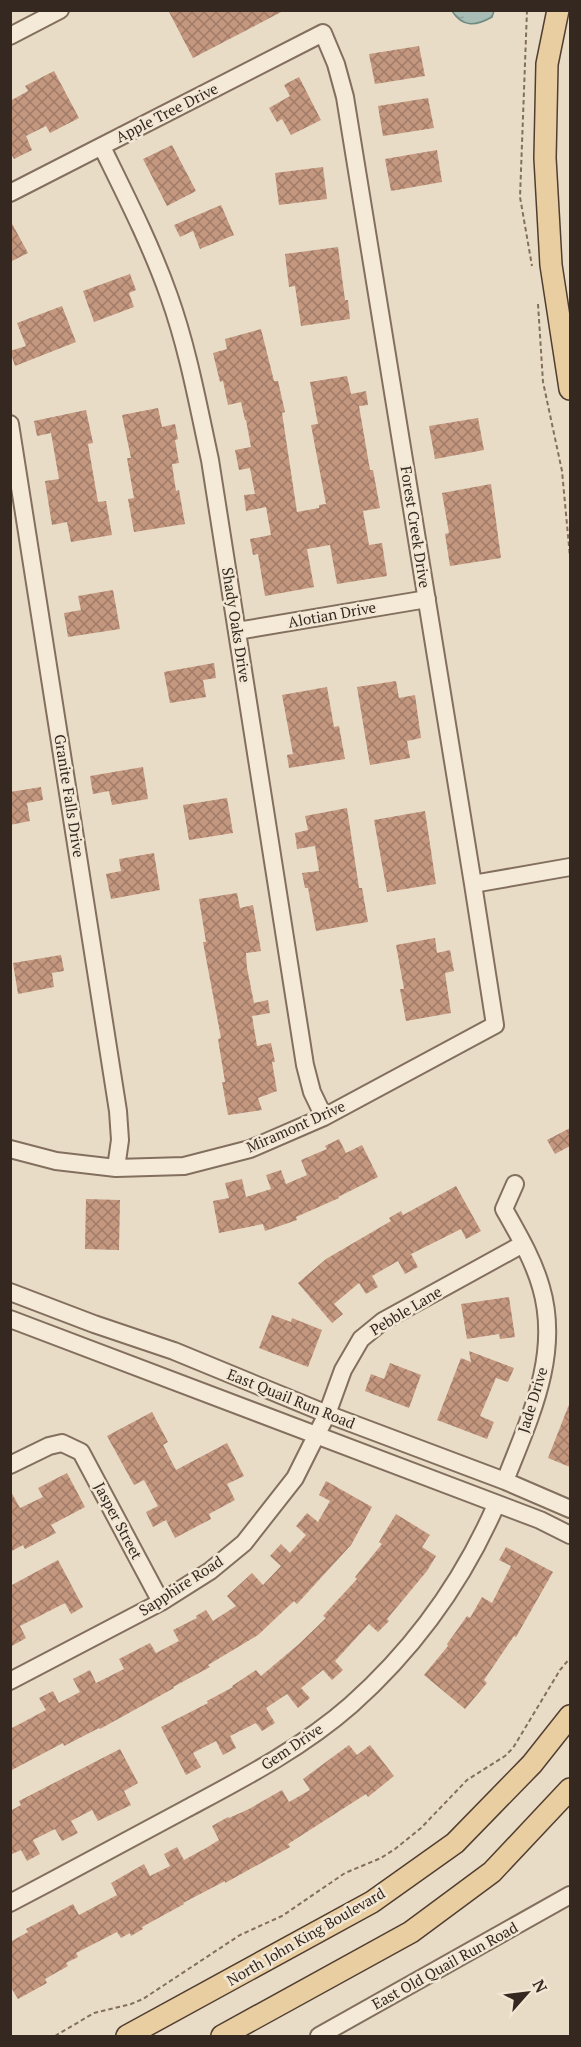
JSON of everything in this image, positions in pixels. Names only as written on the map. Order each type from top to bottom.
[{"type":"main road","points":[[558,10],[547,64],[545,158],[551,265],[570,389]]},
{"type":"main road","name":"North John King Boulevard","points":[[127,2037],[372,1902],[455,1843],[532,1764],[570,1716]]},
{"type":"main road","points":[[222,2037],[411,1932],[492,1872],[570,1789]]},
{"type":"street","points":[[10,36],[60,10]]},
{"type":"street","name":"Apple Tree Drive","points":[[10,194],[323,33]]},
{"type":"street","name":"Forest Creek Drive","points":[[323,33],[336,64],[345,97],[495,1025]]},
{"type":"street","name":"Shady Oaks Drive","points":[[102,147],[138,220],[169,297],[193,379],[210,460],[305,1065],[312,1092],[324,1117]]},
{"type":"street","name":"Granite Falls Drive","points":[[10,424],[118,1111],[120,1140],[117,1168]]},
{"type":"street","name":"Alotian Drive","points":[[237,631],[427,599]]},
{"type":"street","points":[[473,884],[570,867]]},
{"type":"street","name":"Miramont Drive","points":[[10,1149],[56,1161],[117,1168],[184,1166],[250,1149],[324,1117],[495,1025]]},
{"type":"street","name":"Jade Drive","points":[[505,1481],[536,1401],[545,1368],[547,1320],[542,1288],[523,1244],[504,1209],[515,1184]]},
{"type":"street","name":"Pebble Lane","points":[[327,1414],[343,1370],[361,1339],[383,1321],[523,1244]]},
{"type":"street","name":"East Quail Run Road","points":[[10,1292],[174,1351],[327,1414],[505,1481],[570,1509]]},
{"type":"street","name":"East Quail Run Road","points":[[10,1319],[540,1520],[570,1535]]},
{"type":"street","name":"Sapphire Road","points":[[10,1681],[160,1602],[210,1571],[244,1543],[296,1478],[327,1414]]},
{"type":"street","name":"Jasper Street","points":[[10,1466],[49,1446],[62,1443],[81,1452],[160,1602]]},
{"type":"street","name":"Gem Drive","points":[[10,1903],[256,1771],[306,1740],[350,1705],[392,1666],[429,1623],[460,1578],[496,1504]]},
{"type":"street","name":"East Old Quail Run Road","points":[[319,2037],[570,1895]]},
{"type":"path","points":[[55,2037],[94,2013],[143,1999],[240,1935],[282,1916],[345,1873],[381,1858],[394,1849],[421,1828],[467,1780],[505,1756],[513,1748],[560,1670],[570,1658]]},
{"type":"water","points":[[452,11],[494,11],[492,17],[470,24],[456,17]]},
{"type":"building","points":[[168,10],[285,10],[193,58]]},
{"type":"building","points":[[419,46],[425,76],[375,84],[369,54]]},
{"type":"building","points":[[54,71],[79,118],[50,133],[46,126],[26,136],[32,150],[14,159],[10,152],[10,101],[28,91],[25,86]]},
{"type":"building","points":[[299,77],[321,120],[291,135],[282,119],[277,122],[269,108],[290,96],[284,85]]},
{"type":"building","points":[[428,98],[434,128],[383,136],[378,106]]},
{"type":"building","points":[[172,145],[196,191],[167,206],[143,159]]},
{"type":"building","points":[[437,150],[442,182],[391,191],[385,159]]},
{"type":"building","points":[[323,167],[327,199],[279,205],[275,173]]},
{"type":"building","points":[[221,205],[234,235],[200,249],[193,231],[180,237],[174,225]]},
{"type":"building","points":[[10,220],[28,253],[10,262]]},
{"type":"building","points":[[338,247],[345,300],[348,300],[350,319],[301,326],[295,286],[289,287],[285,254]]},
{"type":"building","points":[[130,274],[136,290],[129,293],[134,307],[94,322],[83,291]]},
{"type":"building","points":[[62,306],[76,342],[15,366],[10,351],[26,346],[17,323]]},
{"type":"building","points":[[261,329],[274,381],[278,381],[285,412],[282,413],[297,512],[319,508],[319,505],[326,504],[311,425],[318,424],[310,382],[347,376],[351,394],[366,391],[368,405],[359,406],[370,470],[373,470],[380,508],[363,511],[369,545],[382,543],[387,576],[337,584],[330,545],[307,549],[314,587],[265,596],[258,554],[253,555],[250,539],[271,535],[266,507],[246,511],[244,495],[255,494],[250,468],[239,470],[235,450],[251,447],[246,420],[241,402],[228,405],[223,381],[220,382],[213,353],[227,349],[225,339]]},
{"type":"building","points":[[158,408],[162,427],[175,424],[179,463],[172,464],[176,491],[179,490],[185,524],[134,532],[128,499],[134,498],[127,458],[131,458],[122,415]]},
{"type":"building","points":[[86,410],[93,443],[88,444],[98,502],[106,501],[112,535],[71,542],[67,522],[52,525],[45,481],[59,479],[51,433],[37,436],[34,421]]},
{"type":"building","points":[[478,418],[484,450],[435,459],[429,426]]},
{"type":"building","points":[[491,484],[501,558],[450,566],[445,534],[449,533],[442,493]]},
{"type":"building","points":[[113,590],[120,629],[68,637],[64,613],[81,610],[78,596]]},
{"type":"building","points":[[214,663],[216,678],[203,680],[206,697],[170,703],[164,672]]},
{"type":"building","points":[[396,681],[399,698],[415,695],[421,738],[407,741],[410,758],[370,765],[357,687]]},
{"type":"building","points":[[327,687],[334,727],[339,726],[345,759],[289,768],[287,755],[293,754],[282,695]]},
{"type":"building","points":[[143,767],[148,799],[112,805],[109,791],[93,794],[90,776]]},
{"type":"building","points":[[41,787],[43,800],[27,803],[30,821],[10,825],[10,792]]},
{"type":"building","points":[[227,798],[233,833],[189,840],[183,805]]},
{"type":"building","points":[[347,808],[359,888],[362,888],[368,922],[316,931],[308,888],[305,888],[302,873],[319,871],[315,846],[297,849],[295,833],[308,830],[305,816]]},
{"type":"building","points":[[425,811],[436,884],[387,892],[374,820]]},
{"type":"building","points":[[154,853],[160,890],[111,899],[106,874],[121,871],[119,859]]},
{"type":"building","points":[[237,893],[240,908],[253,905],[261,951],[246,953],[247,968],[254,1003],[268,1000],[270,1013],[252,1016],[257,1046],[271,1043],[277,1091],[258,1098],[262,1110],[228,1115],[218,1039],[221,1038],[203,942],[206,942],[199,899]]},
{"type":"building","points":[[435,938],[437,953],[450,950],[454,971],[445,973],[451,1013],[406,1021],[400,989],[404,989],[396,945]]},
{"type":"building","points":[[61,955],[64,971],[52,973],[54,987],[18,994],[13,963]]},
{"type":"building","points":[[570,1128],[570,1146],[555,1154],[547,1140]]},
{"type":"building","points":[[339,1139],[346,1153],[362,1145],[378,1177],[296,1217],[297,1220],[265,1231],[263,1224],[219,1233],[213,1201],[229,1198],[225,1183],[242,1179],[246,1197],[271,1189],[266,1175],[281,1170],[286,1184],[307,1175],[301,1160],[327,1149],[325,1146]]},
{"type":"building","points":[[456,1186],[481,1231],[466,1239],[461,1229],[411,1254],[418,1267],[405,1274],[398,1261],[372,1276],[378,1287],[366,1294],[359,1283],[334,1304],[343,1314],[332,1323],[298,1283],[326,1259],[391,1221],[389,1218],[401,1211],[403,1215]]},
{"type":"building","points":[[86,1199],[120,1200],[119,1250],[85,1249]]},
{"type":"building","points":[[509,1297],[515,1337],[500,1339],[499,1334],[467,1339],[461,1304]]},
{"type":"building","points":[[272,1315],[291,1322],[292,1318],[322,1330],[308,1367],[259,1348]]},
{"type":"building","points":[[469,1351],[514,1368],[508,1382],[496,1378],[480,1416],[494,1422],[487,1439],[437,1420],[461,1358],[471,1362]]},
{"type":"building","points":[[390,1363],[421,1375],[409,1408],[365,1391],[371,1374],[384,1379]]},
{"type":"building","points":[[570,1402],[570,1467],[548,1458]]},
{"type":"building","points":[[152,1412],[168,1442],[163,1445],[176,1470],[227,1443],[244,1476],[227,1484],[235,1500],[209,1514],[211,1519],[175,1538],[166,1520],[153,1527],[146,1512],[158,1506],[144,1480],[134,1485],[107,1436]]},
{"type":"building","points":[[67,1473],[85,1507],[51,1525],[56,1533],[25,1549],[23,1545],[10,1552],[10,1490],[20,1508],[43,1497],[38,1488]]},
{"type":"building","points":[[326,1481],[372,1507],[351,1545],[297,1604],[294,1601],[258,1635],[174,1688],[100,1729],[64,1746],[63,1743],[10,1771],[10,1729],[46,1710],[39,1698],[53,1691],[59,1703],[80,1692],[73,1679],[90,1670],[96,1683],[124,1669],[119,1659],[150,1643],[156,1653],[179,1641],[173,1630],[197,1618],[196,1616],[206,1610],[213,1621],[236,1606],[227,1596],[252,1573],[263,1585],[281,1566],[270,1556],[281,1544],[290,1553],[306,1535],[296,1526],[307,1513],[318,1522],[330,1501],[319,1495]]},
{"type":"building","points":[[396,1514],[430,1535],[422,1547],[436,1556],[427,1571],[387,1619],[389,1621],[378,1632],[369,1624],[335,1661],[343,1670],[332,1680],[323,1670],[301,1688],[310,1698],[298,1708],[287,1694],[266,1708],[275,1723],[262,1731],[256,1723],[230,1736],[236,1748],[223,1755],[216,1741],[193,1753],[201,1767],[186,1775],[161,1727],[208,1703],[207,1701],[233,1687],[256,1670],[261,1676],[299,1644],[326,1618],[323,1616],[357,1579],[355,1577],[382,1544],[379,1542]]},
{"type":"building","points":[[506,1547],[553,1572],[516,1637],[514,1636],[484,1680],[487,1683],[465,1709],[424,1675],[448,1646],[447,1644],[467,1616],[470,1618],[482,1597],[492,1603],[511,1566],[499,1560]]},
{"type":"building","points":[[58,1560],[83,1607],[71,1614],[65,1603],[20,1626],[26,1638],[10,1647],[10,1586]]},
{"type":"building","points":[[349,1745],[357,1755],[370,1745],[394,1776],[368,1797],[366,1794],[288,1844],[290,1847],[183,1903],[131,1936],[130,1933],[121,1938],[117,1932],[76,1953],[78,1957],[66,1963],[68,1966],[45,1979],[47,1983],[18,1999],[10,1986],[10,1942],[28,1932],[26,1929],[73,1904],[79,1915],[117,1895],[111,1883],[144,1864],[150,1876],[170,1866],[164,1854],[177,1847],[184,1860],[219,1840],[212,1826],[249,1809],[282,1790],[289,1802],[310,1790],[303,1779]]},
{"type":"building","points":[[120,1749],[138,1783],[124,1791],[131,1805],[98,1821],[92,1810],[71,1821],[78,1833],[62,1841],[55,1829],[33,1840],[40,1854],[27,1861],[21,1850],[10,1855],[10,1811],[21,1805],[19,1801]]}]
